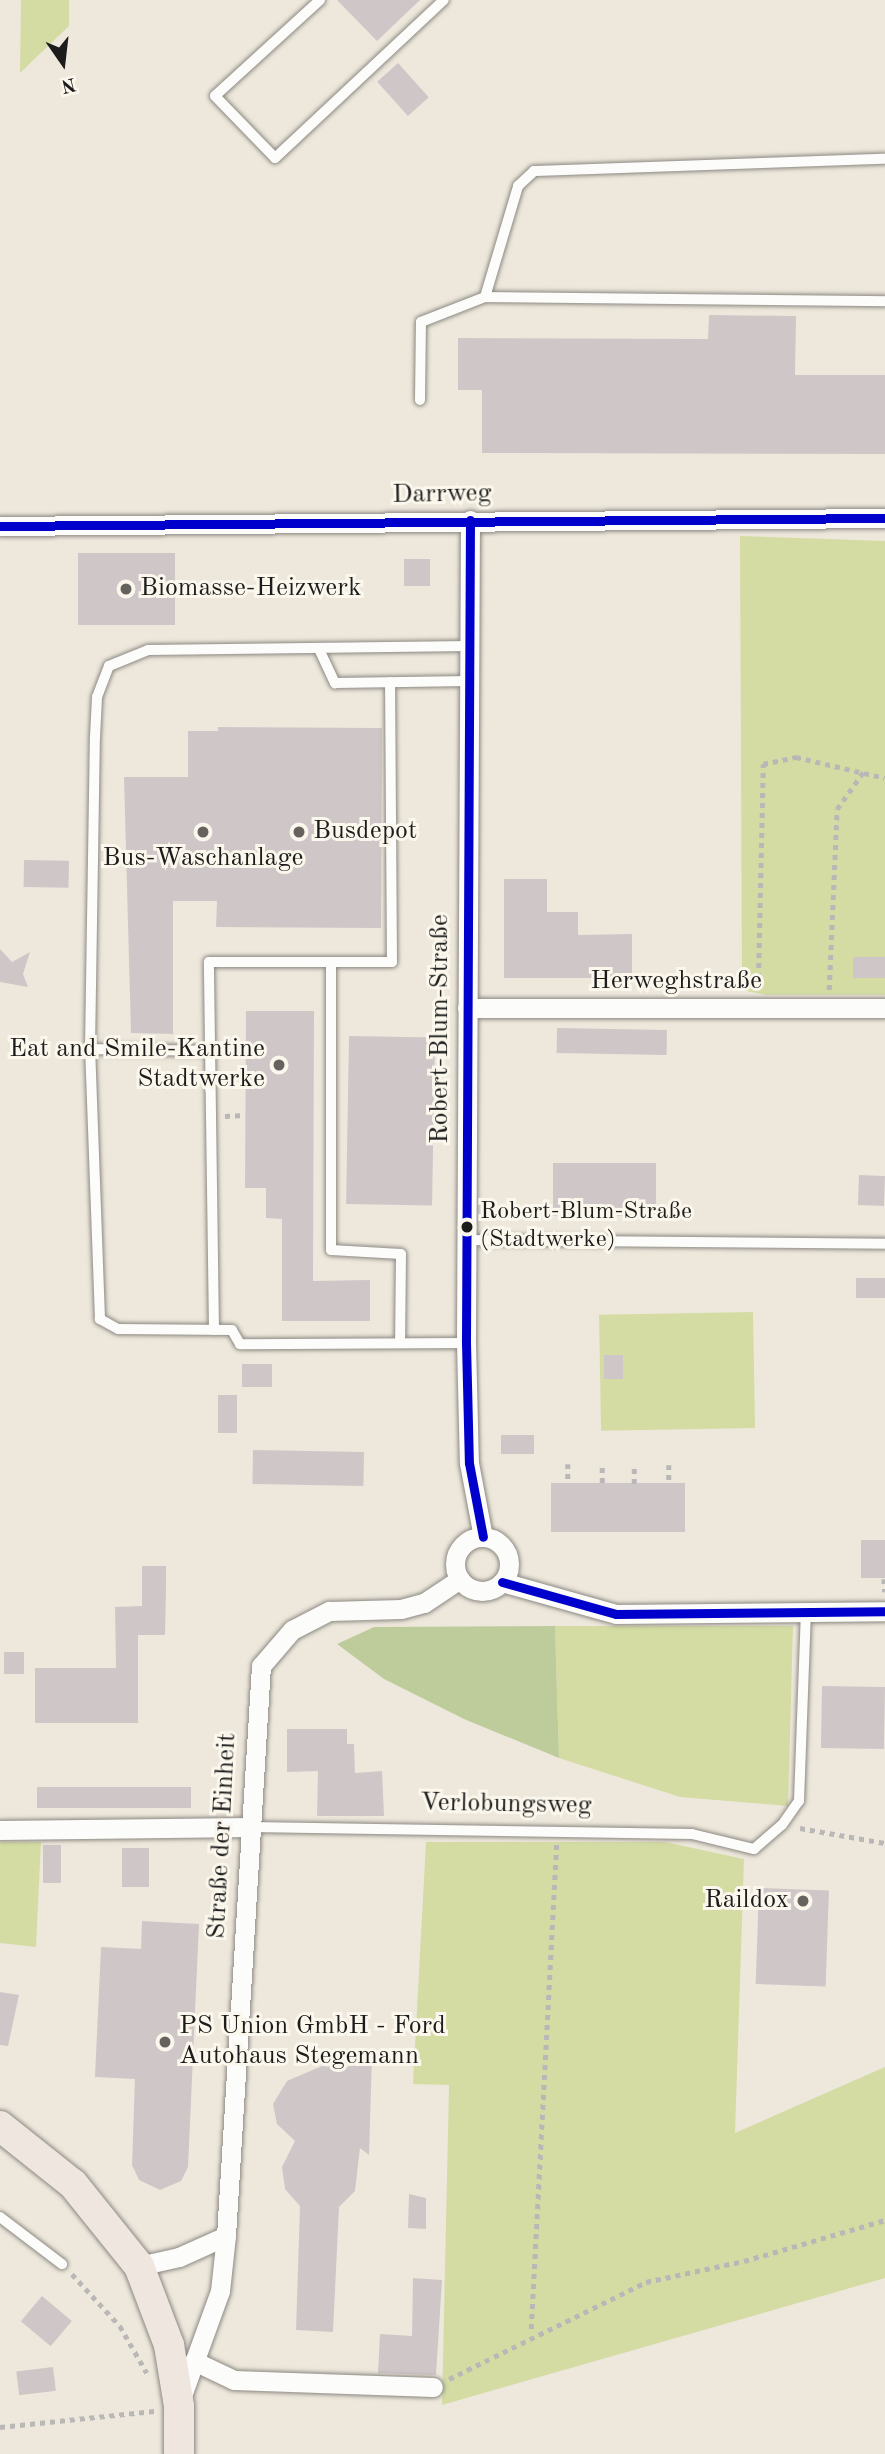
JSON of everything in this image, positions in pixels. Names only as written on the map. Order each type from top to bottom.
[{"type":"main road","points":[[0,2126],[73,2184],[139,2266],[169,2345],[179,2406],[179,2454]]},
{"type":"street","name":"Darrweg","points":[[0,526],[470,520],[885,519]]},
{"type":"street","name":"Robert-Blum-Straße","points":[[470,520],[466,1343],[469,1463],[483,1536]]},
{"type":"street","name":"Herweghstraße","points":[[467,1009],[885,1008]]},
{"type":"street","points":[[502,1583],[509,1557],[503,1545],[483,1536],[474,1538],[457,1553],[460,1579],[474,1589],[486,1590],[502,1583],[616,1614],[885,1611]]},
{"type":"street","name":"Straße der Einheit","points":[[179,2406],[220,2291],[226,2236],[249,1827],[261,1666],[292,1630],[329,1611],[401,1609],[424,1603],[460,1579]]},
{"type":"street","name":"Verlobungsweg","points":[[0,1830],[249,1827]]},
{"type":"street","points":[[139,2266],[178,2258],[226,2236]]},
{"type":"street","points":[[194,2361],[234,2379],[433,2387]]},
{"type":"lane","points":[[320,0],[215,96],[275,158],[444,0]]},
{"type":"lane","points":[[485,297],[518,186],[534,171],[885,159]]},
{"type":"lane","points":[[419,400],[421,322],[485,297],[885,301]]},
{"type":"lane","points":[[466,1343],[240,1343],[232,1330],[118,1329],[100,1319],[90,1049],[95,737],[97,697],[109,666],[148,650],[470,646]]},
{"type":"lane","points":[[318,649],[335,683],[470,681]]},
{"type":"lane","points":[[214,1330],[209,962],[392,962],[390,682]]},
{"type":"lane","points":[[331,962],[331,1250],[401,1254],[400,1343]]},
{"type":"lane","points":[[90,1049],[211,1051]]},
{"type":"lane","points":[[466,1240],[885,1244]]},
{"type":"lane","name":"Verlobungsweg","points":[[249,1827],[692,1834],[754,1849],[782,1825],[799,1801],[806,1611]]},
{"type":"lane","points":[[0,2217],[62,2264]]},
{"type":"path","points":[[758,1008],[763,764],[796,757],[885,778]]},
{"type":"path","points":[[828,1008],[838,809],[864,771]]},
{"type":"path","points":[[222,1116],[245,1115]]},
{"type":"path","points":[[568,1464],[568,1483]]},
{"type":"path","points":[[602,1464],[602,1483]]},
{"type":"path","points":[[634,1464],[634,1484]]},
{"type":"path","points":[[669,1465],[669,1483]]},
{"type":"path","points":[[884,1579],[885,1594]]},
{"type":"path","points":[[782,1825],[885,1843]]},
{"type":"path","points":[[531,2329],[556,1833]]},
{"type":"path","points":[[433,2387],[646,2282],[744,2261],[885,2220]]},
{"type":"path","points":[[62,2264],[115,2319],[150,2379]]},
{"type":"path","points":[[0,2427],[179,2406]]},
{"type":"green space","points":[[21,0],[69,0],[69,26],[20,73]]},
{"type":"green space","points":[[740,536],[885,541],[885,995],[766,995],[742,990]]},
{"type":"green space","points":[[753,1312],[755,1428],[601,1431],[599,1315]]},
{"type":"green space","points":[[555,1626],[793,1626],[788,1806],[680,1797],[559,1758]]},
{"type":"green space","points":[[555,1626],[559,1758],[464,1719],[384,1679],[337,1644],[374,1627]]},
{"type":"green space","points":[[0,1842],[41,1842],[36,1947],[0,1943]]},
{"type":"green space","points":[[426,1842],[665,1842],[744,1859],[735,2133],[885,2067],[885,2278],[442,2405],[449,2085],[413,2084]]},
{"type":"building","points":[[337,0],[420,0],[377,41]]},
{"type":"building","points":[[398,63],[429,97],[408,116],[377,82]]},
{"type":"building","points":[[709,315],[796,316],[795,375],[885,375],[885,454],[482,453],[482,390],[458,390],[458,338],[708,339]]},
{"type":"building","name":"Biomasse-Heizwerk","points":[[78,553],[175,553],[175,625],[78,625]]},
{"type":"building","points":[[404,559],[430,559],[430,586],[404,586]]},
{"type":"building","name":"Busdepot","points":[[218,727],[382,728],[381,928],[216,927],[217,901],[173,901],[173,1034],[131,1033],[124,777],[188,777],[188,731],[218,731]]},
{"type":"building","points":[[24,860],[69,861],[69,888],[24,887]]},
{"type":"building","points":[[504,879],[547,879],[547,912],[578,912],[578,935],[632,934],[632,978],[504,978]]},
{"type":"building","points":[[0,949],[12,962],[30,952],[23,974],[28,987],[0,982]]},
{"type":"building","points":[[853,957],[885,957],[885,978],[853,978]]},
{"type":"building","points":[[246,1011],[314,1011],[313,1281],[370,1280],[370,1321],[282,1321],[282,1219],[266,1218],[266,1188],[245,1188]]},
{"type":"building","points":[[557,1028],[667,1030],[667,1055],[557,1053]]},
{"type":"building","points":[[349,1036],[435,1038],[432,1205],[346,1204]]},
{"type":"building","points":[[553,1163],[656,1163],[656,1216],[553,1216]]},
{"type":"building","points":[[859,1175],[885,1176],[884,1206],[858,1205]]},
{"type":"building","points":[[856,1278],[885,1278],[885,1298],[856,1298]]},
{"type":"building","points":[[604,1355],[623,1355],[623,1379],[604,1379]]},
{"type":"building","points":[[242,1364],[272,1364],[272,1387],[242,1387]]},
{"type":"building","points":[[218,1395],[237,1395],[237,1433],[218,1433]]},
{"type":"building","points":[[501,1435],[534,1435],[534,1454],[501,1454]]},
{"type":"building","points":[[253,1450],[364,1452],[363,1486],[252,1484]]},
{"type":"building","points":[[551,1483],[685,1483],[685,1532],[551,1532]]},
{"type":"building","points":[[861,1540],[885,1540],[885,1578],[861,1578]]},
{"type":"building","points":[[142,1566],[166,1566],[165,1635],[138,1635],[138,1723],[35,1723],[35,1668],[116,1668],[115,1607],[142,1606]]},
{"type":"building","points":[[4,1652],[24,1652],[24,1674],[4,1674]]},
{"type":"building","points":[[822,1686],[885,1687],[884,1749],[821,1748]]},
{"type":"building","points":[[287,1729],[347,1729],[347,1744],[354,1744],[355,1773],[382,1771],[384,1816],[317,1816],[318,1771],[287,1772]]},
{"type":"building","points":[[37,1787],[191,1787],[191,1808],[37,1808]]},
{"type":"building","points":[[43,1845],[61,1845],[61,1883],[43,1883]]},
{"type":"building","points":[[122,1848],[149,1848],[149,1887],[122,1887]]},
{"type":"building","points":[[759,1888],[829,1890],[826,1986],[756,1984]]},
{"type":"building","name":"PS Union GmbH - Ford Autohaus Stegemann","points":[[142,1921],[199,1924],[188,2167],[181,2181],[160,2190],[139,2180],[132,2165],[135,2079],[95,2077],[101,1947],[141,1949]]},
{"type":"building","points":[[0,1992],[19,1995],[8,2046],[0,2045]]},
{"type":"building","points":[[372,2057],[369,2155],[360,2148],[355,2191],[339,2207],[333,2332],[296,2330],[300,2206],[285,2189],[282,2167],[295,2141],[277,2124],[273,2104],[287,2081],[322,2066],[345,2068]]},
{"type":"building","points":[[409,2194],[426,2198],[426,2229],[408,2228]]},
{"type":"building","points":[[413,2278],[442,2280],[436,2375],[378,2373],[380,2334],[412,2336]]},
{"type":"building","points":[[42,2296],[72,2321],[51,2346],[21,2321]]},
{"type":"building","points":[[53,2367],[56,2391],[19,2395],[16,2372]]},
{"type":"transit line","points":[[0,526],[885,518]]},
{"type":"transit line","points":[[470,520],[466,1343],[469,1463],[483,1537]]},
{"type":"transit line","points":[[502,1582],[616,1614],[885,1611]]},
{"type":"place","name":"Biomasse-Heizwerk","points":[[126,589]]},
{"type":"place","name":"Bus-Waschanlage","points":[[203,832]]},
{"type":"place","name":"Busdepot","points":[[299,832]]},
{"type":"place","name":"Eat and Smile-Kantine Stadtwerke","points":[[279,1065]]},
{"type":"place","name":"Robert-Blum-Straße (Stadtwerke)","points":[[467,1227]]},
{"type":"place","name":"Raildox","points":[[803,1901]]},
{"type":"place","name":"PS Union GmbH - Ford Autohaus Stegemann","points":[[165,2042]]}]
